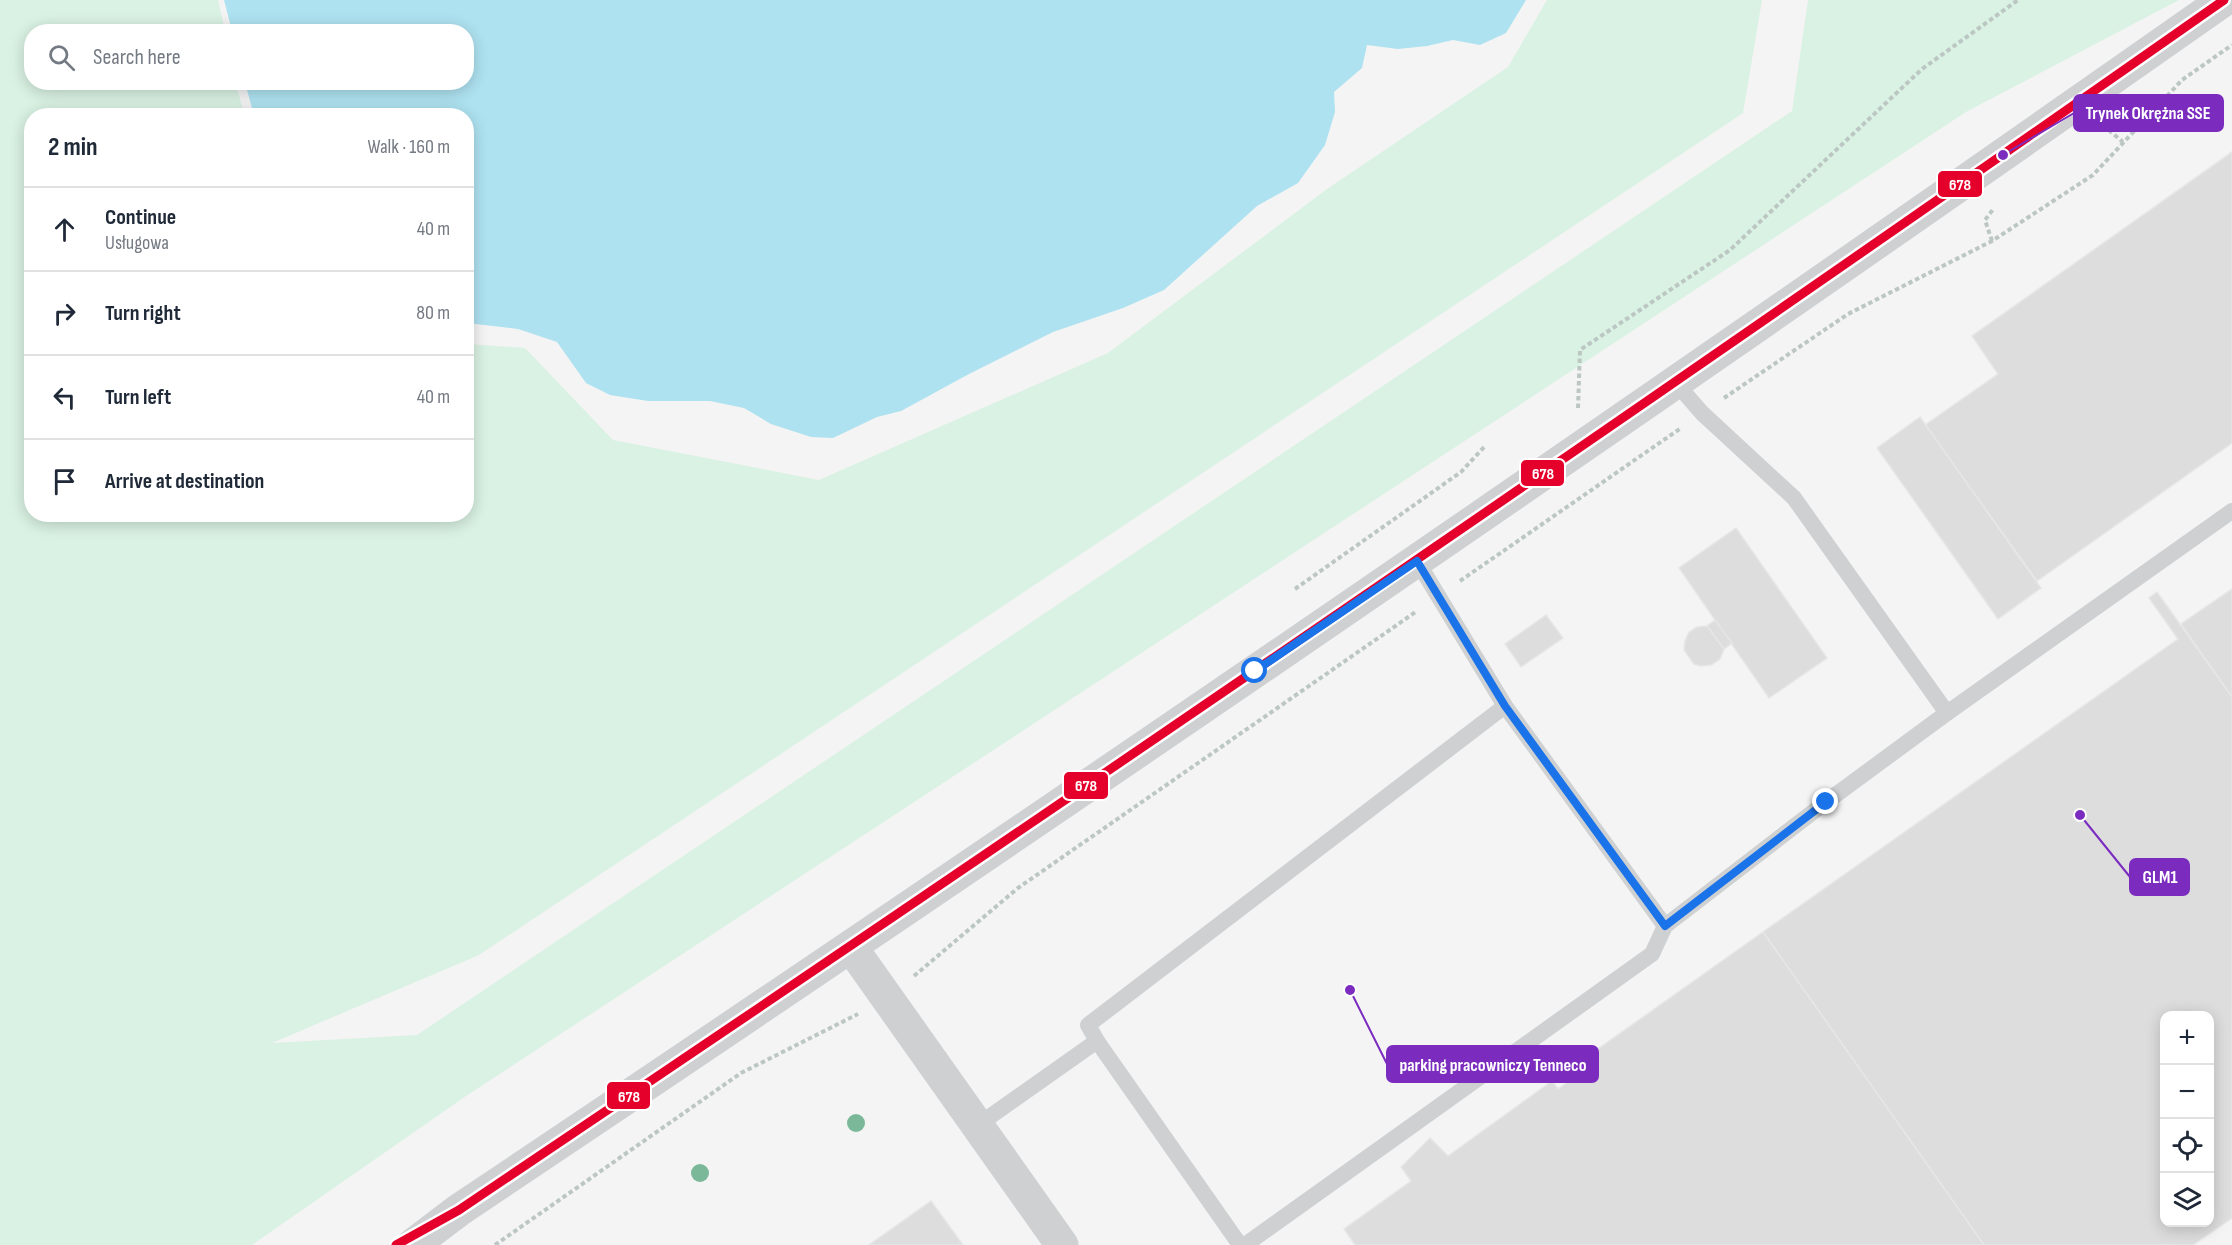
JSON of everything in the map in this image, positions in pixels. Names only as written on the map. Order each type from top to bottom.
[{"type":"street","points":[[413,1245],[459,1210],[851,947],[1417,561],[2224,0]]},
{"type":"street","points":[[851,947],[1062,1245]]},
{"type":"street","points":[[396,1245],[459,1210]]},
{"type":"lane","points":[[1675,382],[1702,413],[1794,498],[1947,713]]},
{"type":"lane","points":[[1245,1245],[1653,954],[1665,926],[1826,802],[1947,713],[2232,511]]},
{"type":"lane","points":[[1417,561],[1505,706],[1665,926]]},
{"type":"lane","points":[[1240,1245],[1097,1041],[1088,1024],[1505,706]]},
{"type":"lane","points":[[978,1125],[1097,1041]]},
{"type":"path","points":[[1576,449],[1580,350],[1731,250],[1922,69],[2018,0]]},
{"type":"path","points":[[495,1245],[741,1073],[887,999],[1018,888],[1848,314],[1992,241],[2093,175],[2182,80],[2232,45]]},
{"type":"path","points":[[2100,132],[2105,127],[2123,142]]},
{"type":"path","points":[[1992,241],[1985,220],[1994,208]]},
{"type":"path","points":[[1295,589],[1461,472],[1485,446]]},
{"type":"green space","points":[[0,0],[218,0],[223,24],[24,24],[24,90],[238,90],[242,108],[24,108],[24,522],[474,522],[474,344],[525,348],[613,440],[819,480],[1108,353],[1327,189],[1508,67],[1547,0],[1762,0],[1743,113],[479,955],[272,1043],[417,1035],[1792,111],[1808,0],[2179,0],[1966,112],[466,1096],[252,1245],[0,1245]]},
{"type":"water","points":[[224,0],[1526,0],[1506,33],[1480,45],[1453,40],[1398,49],[1367,45],[1362,68],[1334,92],[1335,112],[1325,145],[1298,183],[1257,206],[1164,290],[1123,308],[1053,332],[901,411],[877,417],[833,438],[811,437],[771,424],[744,408],[710,401],[648,401],[610,395],[586,383],[557,342],[518,329],[474,324],[474,108],[252,108],[247,90],[474,90],[474,24],[230,24]]},
{"type":"building","points":[[2232,152],[2232,443],[2037,581],[1925,425],[1998,374],[1972,336]]},
{"type":"building","points":[[1920,417],[2041,588],[1998,619],[1877,448]]},
{"type":"building","points":[[1736,528],[1827,658],[1769,698],[1679,568]]},
{"type":"building","points":[[2232,589],[2232,697],[2181,624]]},
{"type":"building","points":[[2157,592],[2232,697],[2232,1218],[2193,1245],[1984,1245],[1763,932],[2178,639],[2149,598]]},
{"type":"building","points":[[1546,615],[1563,638],[1521,667],[1505,644]]},
{"type":"building","points":[[1715,620],[1732,643],[1724,649],[1707,626]]},
{"type":"building","points":[[1707,626],[1724,649],[1720,659],[1711,665],[1700,666],[1694,664],[1684,650],[1685,641],[1689,632],[1697,627]]},
{"type":"building","points":[[1763,932],[1984,1245],[1355,1245],[1344,1229],[1411,1181],[1401,1167],[1430,1138],[1448,1156],[1552,1081],[1558,1089],[1569,1081],[1564,1073]]},
{"type":"building","points":[[931,1201],[963,1245],[869,1245]]},
{"type":"transit line","name":"678","points":[[396,1245],[459,1210],[1124,760],[1565,458],[2224,0]]},
{"type":"place","name":"Trynek Okrężna SSE","points":[[2003,155]]},
{"type":"place","name":"GLM1","points":[[2080,815]]},
{"type":"place","name":"parking pracowniczy Tenneco","points":[[1350,990]]},
{"type":"route","points":[[1255,671],[1417,561],[1505,706],[1665,926],[1826,802]]}]
